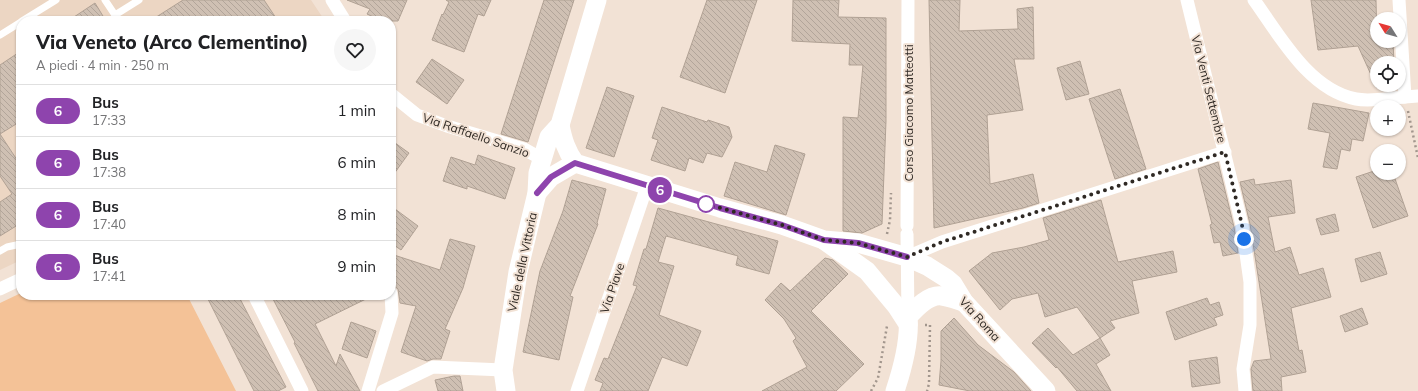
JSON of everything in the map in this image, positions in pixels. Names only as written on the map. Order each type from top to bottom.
[{"type":"main road","name":"Viale della Vittoria","points":[[506,391],[503,370],[518,272],[537,193],[538,173],[549,137],[560,125],[597,0]]},
{"type":"main road","points":[[560,125],[563,141],[575,163],[646,186],[782,225],[824,240],[867,271],[908,320]]},
{"type":"main road","points":[[537,193],[551,177],[575,163]]},
{"type":"main road","name":"Via Roma","points":[[824,240],[858,243],[887,250],[927,266],[946,278],[964,302],[1046,391]]},
{"type":"main road","points":[[895,391],[902,370],[908,320],[916,308],[934,296],[941,295],[964,302]]},
{"type":"street","points":[[332,0],[343,16]]},
{"type":"street","name":"Corso Giacomo Matteotti","points":[[908,0],[908,320]]},
{"type":"street","name":"Via Venti Settembre","points":[[1187,0],[1242,225],[1250,282],[1250,325],[1243,369],[1245,391]]},
{"type":"street","points":[[1254,0],[1294,56],[1316,79],[1332,90],[1356,99],[1411,96],[1399,0]]},
{"type":"street","name":"Via Raffaello Sanzio","points":[[396,98],[417,115],[447,126],[524,149],[542,159]]},
{"type":"street","points":[[907,257],[942,242],[1225,152]]},
{"type":"street","name":"Via Piave","points":[[577,391],[646,186]]},
{"type":"street","points":[[0,289],[16,281]]},
{"type":"street","points":[[256,300],[302,391]]},
{"type":"street","points":[[368,391],[392,313],[391,300]]},
{"type":"street","points":[[383,391],[433,367],[503,370]]},
{"type":"lane","points":[[31,16],[56,0]]},
{"type":"lane","points":[[105,0],[116,16]]},
{"type":"lane","points":[[119,16],[139,0]]},
{"type":"lane","points":[[0,35],[16,26]]},
{"type":"lane","points":[[0,251],[16,245]]},
{"type":"path","points":[[1411,96],[1418,158]]},
{"type":"path","points":[[887,250],[891,189]]},
{"type":"path","points":[[886,294],[887,326]]},
{"type":"shaded area","points":[[0,0],[311,0],[322,16],[16,16],[16,262],[0,270]]},
{"type":"shaded area","points":[[16,295],[16,300],[190,300],[236,391],[0,391],[0,303]]},
{"type":"building","points":[[183,0],[264,0],[275,16],[158,16]]},
{"type":"building","points":[[347,0],[407,0],[398,21],[396,21],[396,16],[371,16],[367,14],[370,9]]},
{"type":"building","points":[[446,0],[491,0],[484,16],[478,14],[464,52],[432,40],[442,14],[443,15],[449,2]]},
{"type":"building","points":[[544,0],[574,0],[528,142],[501,134]]},
{"type":"building","points":[[707,0],[757,0],[725,93],[680,77]]},
{"type":"building","points":[[793,0],[839,0],[838,17],[886,18],[886,121],[882,224],[862,233],[843,231],[843,117],[858,118],[863,65],[849,65],[850,44],[792,41]]},
{"type":"building","points":[[929,0],[960,0],[959,31],[1018,29],[1017,9],[1033,7],[1034,59],[1014,59],[1023,110],[987,115],[990,184],[1033,174],[1039,203],[934,228]]},
{"type":"building","points":[[1311,0],[1376,0],[1376,12],[1370,12],[1370,48],[1393,48],[1394,56],[1370,56],[1370,73],[1358,46],[1318,50]]},
{"type":"building","points":[[95,3],[103,16],[76,16]]},
{"type":"building","points":[[16,54],[16,124],[0,134],[0,65]]},
{"type":"building","points":[[432,59],[464,80],[447,104],[416,82]]},
{"type":"building","points":[[1080,61],[1089,94],[1066,100],[1057,68]]},
{"type":"building","points":[[607,87],[634,96],[614,157],[586,148]]},
{"type":"building","points":[[1120,89],[1146,169],[1115,179],[1089,99]]},
{"type":"building","points":[[1313,103],[1369,113],[1363,141],[1352,139],[1350,151],[1341,149],[1337,169],[1323,167],[1330,133],[1308,129]]},
{"type":"building","points":[[662,107],[707,122],[708,120],[729,127],[732,137],[722,157],[707,153],[703,163],[689,158],[685,171],[651,160],[658,140],[652,138]]},
{"type":"building","points":[[0,134],[16,158],[16,226],[0,236],[0,202],[12,194],[0,176]]},
{"type":"building","points":[[396,144],[409,153],[396,171]]},
{"type":"building","points":[[775,145],[805,154],[786,215],[724,196],[735,162],[767,172]]},
{"type":"building","points":[[478,155],[515,168],[505,199],[467,186],[467,189],[443,181],[451,157],[475,165]]},
{"type":"building","points":[[1218,162],[1234,227],[1238,253],[1223,256],[1220,242],[1214,243],[1210,225],[1212,224],[1198,169]]},
{"type":"building","points":[[1370,172],[1370,180],[1395,180],[1408,216],[1373,228],[1356,177]]},
{"type":"building","points":[[1254,179],[1255,185],[1291,180],[1295,213],[1268,217],[1275,252],[1290,247],[1299,275],[1323,268],[1331,297],[1291,308],[1299,351],[1302,350],[1306,372],[1281,377],[1282,391],[1253,391],[1251,369],[1254,361],[1271,359],[1250,224],[1240,182]]},
{"type":"building","points":[[572,180],[606,189],[598,224],[570,296],[573,297],[559,360],[523,352],[540,271],[563,211]]},
{"type":"building","points":[[1101,200],[1118,262],[1173,251],[1177,272],[1132,281],[1139,313],[1110,321],[1115,328],[1100,338],[1077,307],[1045,317],[1038,293],[1012,299],[1000,310],[969,271],[992,253],[1024,247],[1049,240],[1043,218]]},
{"type":"building","points":[[658,208],[778,241],[769,274],[736,265],[738,256],[666,236],[658,262],[674,266],[659,315],[701,331],[687,366],[662,357],[648,391],[600,391],[603,383],[595,380],[604,358],[608,359],[637,286],[633,285],[644,249],[646,249]]},
{"type":"building","points":[[396,210],[418,226],[401,250],[396,246]]},
{"type":"building","points":[[1335,214],[1339,231],[1321,235],[1316,219]]},
{"type":"building","points":[[450,239],[475,246],[463,288],[445,329],[450,331],[441,359],[427,361],[401,352],[416,306],[400,303],[398,289],[396,287],[396,256],[440,270]]},
{"type":"building","points":[[1380,252],[1387,274],[1361,282],[1355,259]]},
{"type":"building","points":[[825,258],[833,260],[848,274],[811,311],[864,364],[836,391],[762,391],[807,367],[793,341],[796,338],[784,319],[765,300],[781,283],[790,291]]},
{"type":"building","points":[[1207,298],[1210,305],[1219,302],[1223,315],[1214,318],[1217,325],[1175,340],[1166,312]]},
{"type":"building","points":[[208,300],[241,300],[286,387],[278,391],[254,391]]},
{"type":"building","points":[[274,300],[364,300],[315,324],[336,366],[340,354],[360,391],[318,391],[294,343],[295,342]]},
{"type":"building","points":[[1362,308],[1368,324],[1345,332],[1340,316]]},
{"type":"building","points":[[954,318],[978,345],[1014,372],[1031,391],[970,391],[939,385],[941,331]]},
{"type":"building","points":[[351,322],[376,331],[367,358],[342,349]]},
{"type":"building","points":[[1048,328],[1073,355],[1100,338],[1110,355],[1096,364],[1111,391],[1077,391],[1057,367],[1056,368],[1032,343]]},
{"type":"building","points":[[1217,357],[1220,383],[1192,387],[1189,361]]},
{"type":"building","points":[[460,376],[463,391],[438,391],[435,380]]},
{"type":"bus line","name":"6","points":[[537,193],[551,177],[564,168],[575,163],[646,186],[782,225],[824,240],[858,243],[887,250],[907,257]]},
{"type":"route","points":[[706,204],[782,225],[824,240],[858,243],[887,250],[907,257],[942,242],[1225,152],[1244,239]]}]
